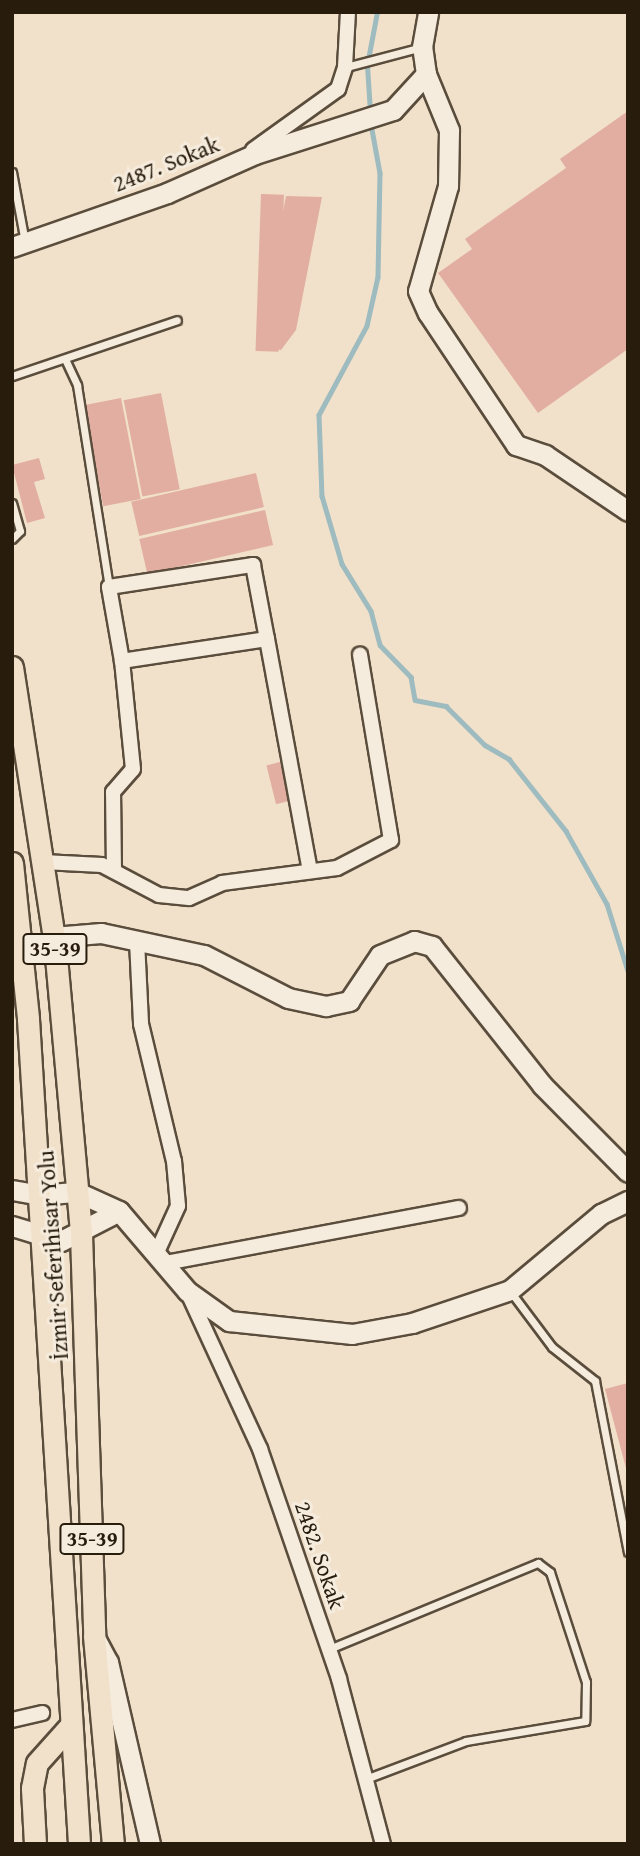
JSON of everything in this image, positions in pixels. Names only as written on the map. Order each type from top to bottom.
[{"type":"main road","name":"İzmir Seferihisar Yolu","points":[[12,667],[53,937],[81,1234],[94,1636],[113,1844]]},
{"type":"main road","name":"İzmir Seferihisar Yolu","points":[[12,863],[18,964],[39,1195],[79,1844]]},
{"type":"main road","points":[[35,1844],[37,1763],[71,1726]]},
{"type":"street","points":[[235,163],[338,89],[345,67],[348,12]]},
{"type":"street","points":[[428,12],[422,47],[426,74],[449,130],[448,186],[418,291],[516,445],[545,455],[628,511]]},
{"type":"street","name":"2487. Sokak","points":[[18,245],[235,163],[393,110],[426,74]]},
{"type":"street","points":[[114,871],[113,792],[133,769],[122,661],[109,587],[253,565],[310,871]]},
{"type":"street","points":[[122,661],[267,639]]},
{"type":"street","points":[[43,862],[102,865],[159,895],[189,898],[222,883],[337,868],[391,840],[360,655]]},
{"type":"street","points":[[53,937],[101,933],[204,955],[288,998],[326,1006],[349,1001],[380,955],[414,941],[432,946],[542,1085],[628,1172]]},
{"type":"street","points":[[137,941],[134,971],[141,1024],[174,1161],[178,1206],[161,1258]]},
{"type":"street","points":[[12,1190],[39,1195],[77,1192],[119,1211],[187,1291],[229,1321],[352,1334],[412,1323],[510,1290],[601,1214],[628,1201]]},
{"type":"street","points":[[161,1258],[459,1208]]},
{"type":"street","points":[[12,1226],[40,1239],[61,1241],[81,1234],[96,1220],[119,1211]]},
{"type":"street","name":"2482. Sokak","points":[[187,1291],[260,1449],[329,1649],[368,1778],[383,1844]]},
{"type":"street","points":[[94,1636],[108,1662],[150,1844]]},
{"type":"street","points":[[12,1720],[42,1713]]},
{"type":"lane","points":[[345,67],[361,60],[387,58],[422,47]]},
{"type":"lane","points":[[12,172],[18,245]]},
{"type":"lane","points":[[12,376],[177,320]]},
{"type":"lane","points":[[65,359],[77,384],[109,587]]},
{"type":"lane","points":[[12,503],[20,531],[12,538]]},
{"type":"lane","points":[[510,1290],[552,1347],[595,1381],[628,1552]]},
{"type":"lane","points":[[329,1649],[538,1563],[550,1572],[586,1682],[585,1721],[466,1741],[368,1778]]},
{"type":"building","points":[[628,111],[628,349],[538,413],[438,273],[472,249],[465,239],[566,168],[560,159]]},
{"type":"building","points":[[261,194],[284,195],[279,352],[256,351]]},
{"type":"building","points":[[286,196],[322,197],[296,330],[281,350],[258,346]]},
{"type":"building","points":[[161,393],[180,489],[142,496],[124,400]]},
{"type":"building","points":[[121,398],[141,499],[103,506],[84,405]]},
{"type":"building","points":[[39,458],[45,479],[34,482],[45,518],[27,523],[12,465]]},
{"type":"building","points":[[256,473],[264,507],[139,536],[131,502]]},
{"type":"building","points":[[265,510],[273,545],[147,574],[139,539]]},
{"type":"building","points":[[280,762],[290,801],[276,804],[266,765]]},
{"type":"building","points":[[628,1383],[628,1472],[627,1472],[605,1389]]},
{"type":"waterway","points":[[370,112],[367,65],[377,12]]},
{"type":"waterway","points":[[371,124],[380,173],[378,277],[367,326],[319,415],[322,496],[342,564],[371,611],[380,645],[411,677],[415,700],[446,706],[485,745],[509,759],[566,831],[607,904],[628,971]]}]
